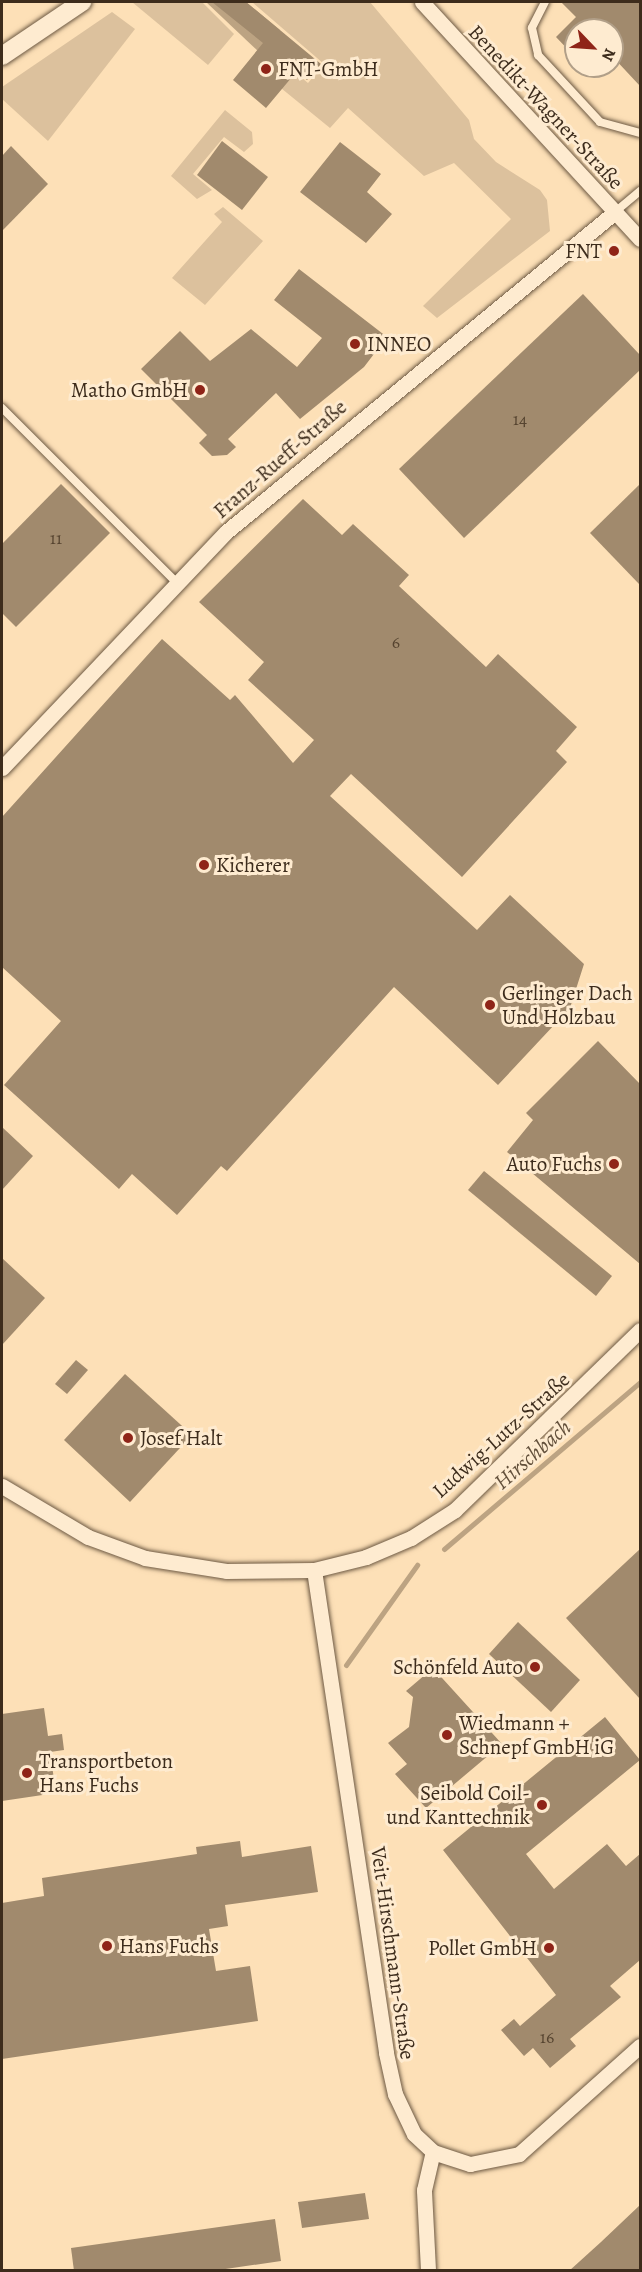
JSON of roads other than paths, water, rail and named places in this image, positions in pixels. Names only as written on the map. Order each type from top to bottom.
[{"type":"street","points":[[2,56],[82,2]]},
{"type":"street","name":"Benedikt-Wagner-Straße","points":[[422,2],[640,239]]},
{"type":"street","name":"Franz-Rueff-Straße","points":[[2,768],[176,582],[352,424],[615,212]]},
{"type":"street","name":"Ludwig-Lutz-Straße","points":[[2,1486],[88,1537],[145,1558],[226,1571],[314,1569],[375,1553],[455,1510],[640,1330]]},
{"type":"street","name":"Veit-Hirschmann-Straße","points":[[314,1569],[388,2063],[404,2119],[433,2152]]},
{"type":"street","points":[[428,2271],[424,2190],[433,2152],[470,2164],[492,2164],[519,2154],[640,2046]]},
{"type":"lane","points":[[545,2],[532,28],[538,55],[600,122],[640,133]]},
{"type":"lane","points":[[615,212],[640,191]]},
{"type":"lane","points":[[2,408],[176,582]]},
{"type":"waterway","name":"Hirschbach","points":[[444,1549],[640,1382]]},
{"type":"waterway","name":"Hirschbach","points":[[346,1665],[417,1565]]},
{"type":"place","name":"FNT-GmbH","points":[[266,69]]},
{"type":"place","name":"FNT","points":[[614,251]]},
{"type":"place","name":"INNEO","points":[[355,344]]},
{"type":"place","name":"Matho GmbH","points":[[200,390]]},
{"type":"place","name":"Kicherer","points":[[204,865]]},
{"type":"place","name":"Gerlinger Dach Und Holzbau","points":[[490,1005]]},
{"type":"place","name":"Auto Fuchs","points":[[614,1164]]},
{"type":"place","name":"Josef Halt","points":[[128,1438]]},
{"type":"place","name":"Schönfeld Auto","points":[[535,1667]]},
{"type":"place","name":"Wiedmann + Schnepf GmbH iG","points":[[447,1735]]},
{"type":"place","name":"Transportbeton Hans Fuchs","points":[[27,1773]]},
{"type":"place","name":"Seibold Coil- und Kanttechnik","points":[[542,1805]]},
{"type":"place","name":"Hans Fuchs","points":[[107,1946]]},
{"type":"place","name":"Pollet GmbH","points":[[549,1948]]}]
